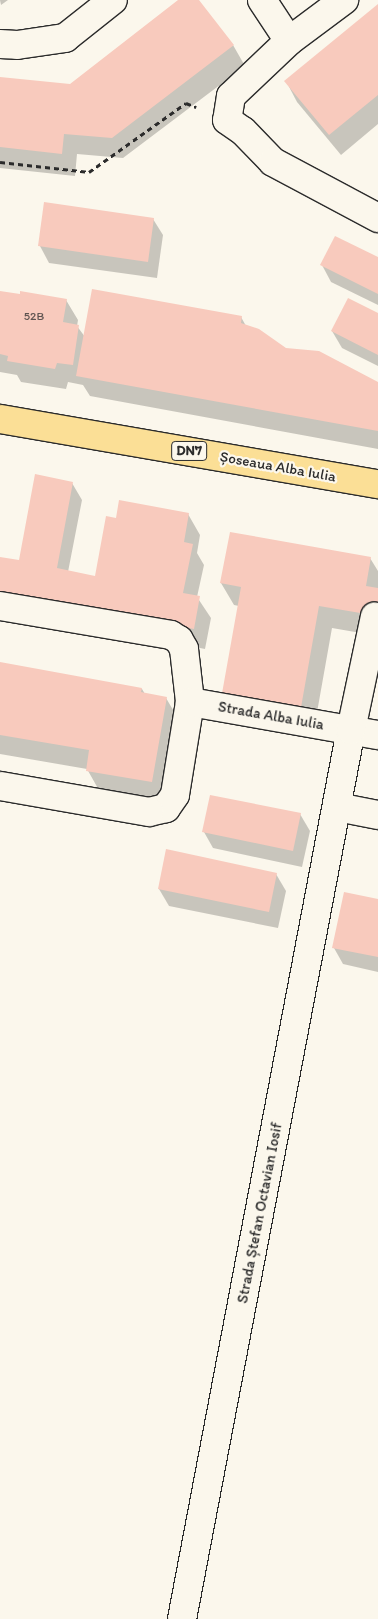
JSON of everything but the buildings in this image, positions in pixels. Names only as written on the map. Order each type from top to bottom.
[{"type":"main road","name":"Șoseaua Alba Iulia","points":[[0,419],[378,484]]},
{"type":"street","points":[[0,44],[17,45],[65,38],[113,0]]},
{"type":"street","points":[[262,0],[289,41]]},
{"type":"street","points":[[344,0],[289,41],[231,96],[226,120],[242,131],[273,162],[378,218]]},
{"type":"street","points":[[0,606],[171,635],[179,640],[184,649],[190,702],[175,795],[166,808],[149,812],[0,786]]},
{"type":"street","name":"Strada Ștefan Octavian Iosif","points":[[182,1619],[351,730],[375,616]]},
{"type":"street","name":"Strada Alba Iulia","points":[[190,702],[378,735]]},
{"type":"street","points":[[337,807],[378,815]]},
{"type":"path","points":[[0,162],[90,172],[186,103],[226,120]]}]
